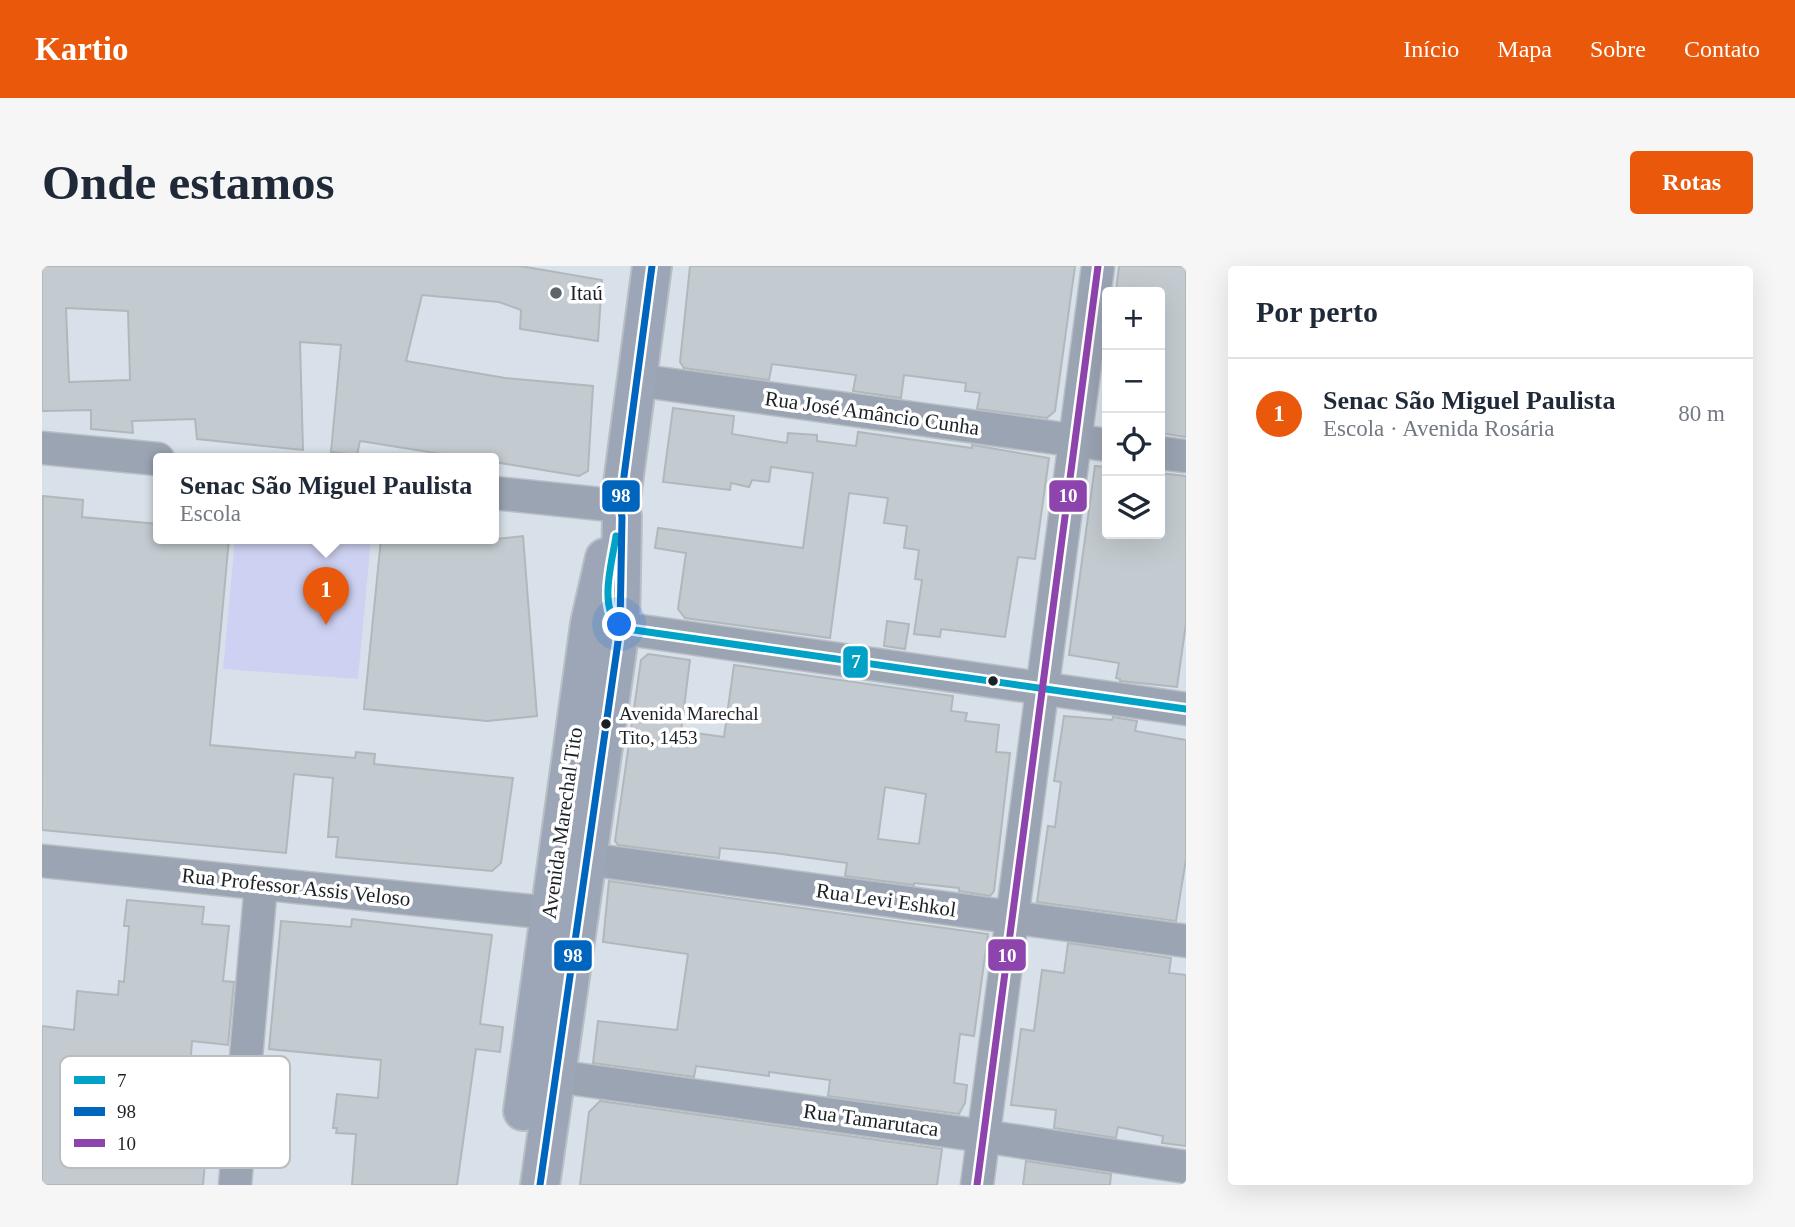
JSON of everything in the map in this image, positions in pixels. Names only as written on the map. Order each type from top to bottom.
[{"type":"main road","name":"Avenida Marechal Tito","points":[[513,1185],[590,624],[614,515],[620,506],[652,266]]},
{"type":"main road","points":[[620,506],[607,602],[609,614],[620,628]]},
{"type":"main road","name":"Avenida Marechal Tito","points":[[540,1185],[620,628]]},
{"type":"main road","points":[[550,914],[567,955],[563,990],[567,998]]},
{"type":"street","points":[[976,1185],[1098,266]]},
{"type":"street","name":"Rua José Amâncio Cunha","points":[[636,380],[1102,444]]},
{"type":"street","points":[[42,447],[153,458]]},
{"type":"street","points":[[1165,454],[1186,456]]},
{"type":"street","points":[[499,494],[620,506]]},
{"type":"street","points":[[620,628],[1186,709]]},
{"type":"street","name":"Rua Levi Eshkol","points":[[587,859],[1186,941]]},
{"type":"street","name":"Rua Professor Assis Veloso","points":[[42,861],[550,914]]},
{"type":"street","points":[[246,1056],[261,884]]},
{"type":"street","name":"Rua Tamarutaca","points":[[555,1076],[1186,1167]]},
{"type":"shaded area","points":[[235,544],[371,544],[358,679],[223,669]]},
{"type":"building","points":[[42,266],[520,266],[602,280],[598,341],[520,329],[521,310],[499,302],[422,295],[406,361],[505,378],[593,386],[588,471],[579,476],[499,463],[499,453],[435,453],[360,441],[357,453],[331,452],[341,345],[300,342],[303,450],[197,439],[195,419],[132,421],[133,433],[91,429],[91,410],[42,411]],"holes":[[[66,308],[128,311],[130,380],[69,382]]]},
{"type":"building","points":[[690,266],[1075,266],[1055,411],[1047,418],[977,409],[980,393],[965,391],[966,383],[904,375],[901,398],[853,391],[856,375],[772,364],[769,380],[684,368],[680,362]]},
{"type":"building","points":[[1119,266],[1186,266],[1186,437],[1165,434],[1165,287],[1117,287]]},
{"type":"building","points":[[673,408],[734,416],[732,434],[787,443],[788,433],[817,435],[817,441],[856,446],[858,432],[972,448],[972,445],[1049,458],[1035,559],[1018,557],[1005,637],[941,629],[940,637],[914,634],[922,580],[915,579],[919,550],[904,548],[907,526],[884,523],[888,498],[849,493],[830,638],[685,618],[678,609],[686,553],[655,548],[658,528],[803,548],[813,473],[771,467],[769,482],[752,480],[749,487],[731,483],[730,490],[663,482]]},
{"type":"building","points":[[1095,466],[1102,467],[1102,539],[1165,539],[1165,474],[1186,476],[1186,623],[1177,687],[1120,681],[1116,678],[1119,663],[1069,655]]},
{"type":"building","points":[[43,496],[83,500],[82,517],[153,524],[153,544],[229,544],[210,745],[355,758],[356,752],[375,754],[374,764],[513,778],[501,863],[492,871],[336,857],[338,837],[328,837],[333,778],[294,774],[286,853],[42,830]]},
{"type":"building","points":[[523,536],[537,716],[487,721],[364,709],[380,544],[499,544],[499,539]]},
{"type":"building","points":[[887,621],[909,624],[905,649],[884,646]]},
{"type":"building","points":[[648,654],[690,660],[681,731],[724,737],[734,665],[953,696],[951,711],[967,713],[965,721],[999,725],[996,752],[1010,753],[994,891],[990,896],[959,891],[959,888],[845,876],[847,863],[774,853],[720,848],[719,858],[618,845],[615,841],[641,660]],"holes":[[[885,787],[926,794],[919,844],[878,839]]]},
{"type":"building","points":[[1064,716],[1112,720],[1113,717],[1137,721],[1135,731],[1186,740],[1186,859],[1176,921],[1037,902],[1048,826],[1055,827],[1061,782],[1054,781]]},
{"type":"building","points":[[609,881],[988,934],[974,1036],[960,1034],[954,1083],[967,1085],[965,1103],[959,1114],[828,1096],[830,1080],[769,1072],[769,1076],[696,1066],[694,1077],[593,1063],[598,1021],[677,1030],[688,954],[603,942]]},
{"type":"building","points":[[127,900],[204,907],[202,924],[229,926],[223,981],[234,982],[228,1045],[192,1041],[191,1056],[60,1056],[60,1168],[204,1168],[203,1185],[42,1185],[42,1026],[74,1030],[77,991],[118,995],[119,981],[124,982],[129,926],[124,926]]},
{"type":"building","points":[[352,919],[492,935],[480,1024],[503,1027],[500,1052],[476,1049],[457,1185],[352,1185],[356,1134],[336,1133],[337,1128],[333,1128],[337,1094],[378,1098],[381,1060],[269,1049],[281,921],[351,927]]},
{"type":"building","points":[[1068,943],[1171,958],[1169,973],[1186,975],[1186,1146],[1162,1143],[1163,1136],[1118,1127],[1116,1138],[1054,1128],[1056,1110],[1011,1105],[1021,1029],[1034,1031],[1042,970],[1064,973]]},
{"type":"building","points":[[600,1101],[942,1149],[937,1185],[580,1185],[589,1112]]},
{"type":"building","points":[[1026,1161],[1111,1174],[1110,1185],[1023,1185]]},
{"type":"transit line","name":"98","points":[[540,1185],[620,628],[620,506],[652,266]]},
{"type":"transit line","name":"10","points":[[977,1185],[1098,266]]},
{"type":"transit line","name":"7","points":[[616,536],[608,597],[613,619],[620,628],[1186,709]]},
{"type":"place","name":"Itaú","points":[[556,293]]},
{"type":"place","name":"Senac São Miguel Paulista","points":[[326,625]]},
{"type":"place","name":"Avenida Marechal Tito, 1453","points":[[606,724]]}]
